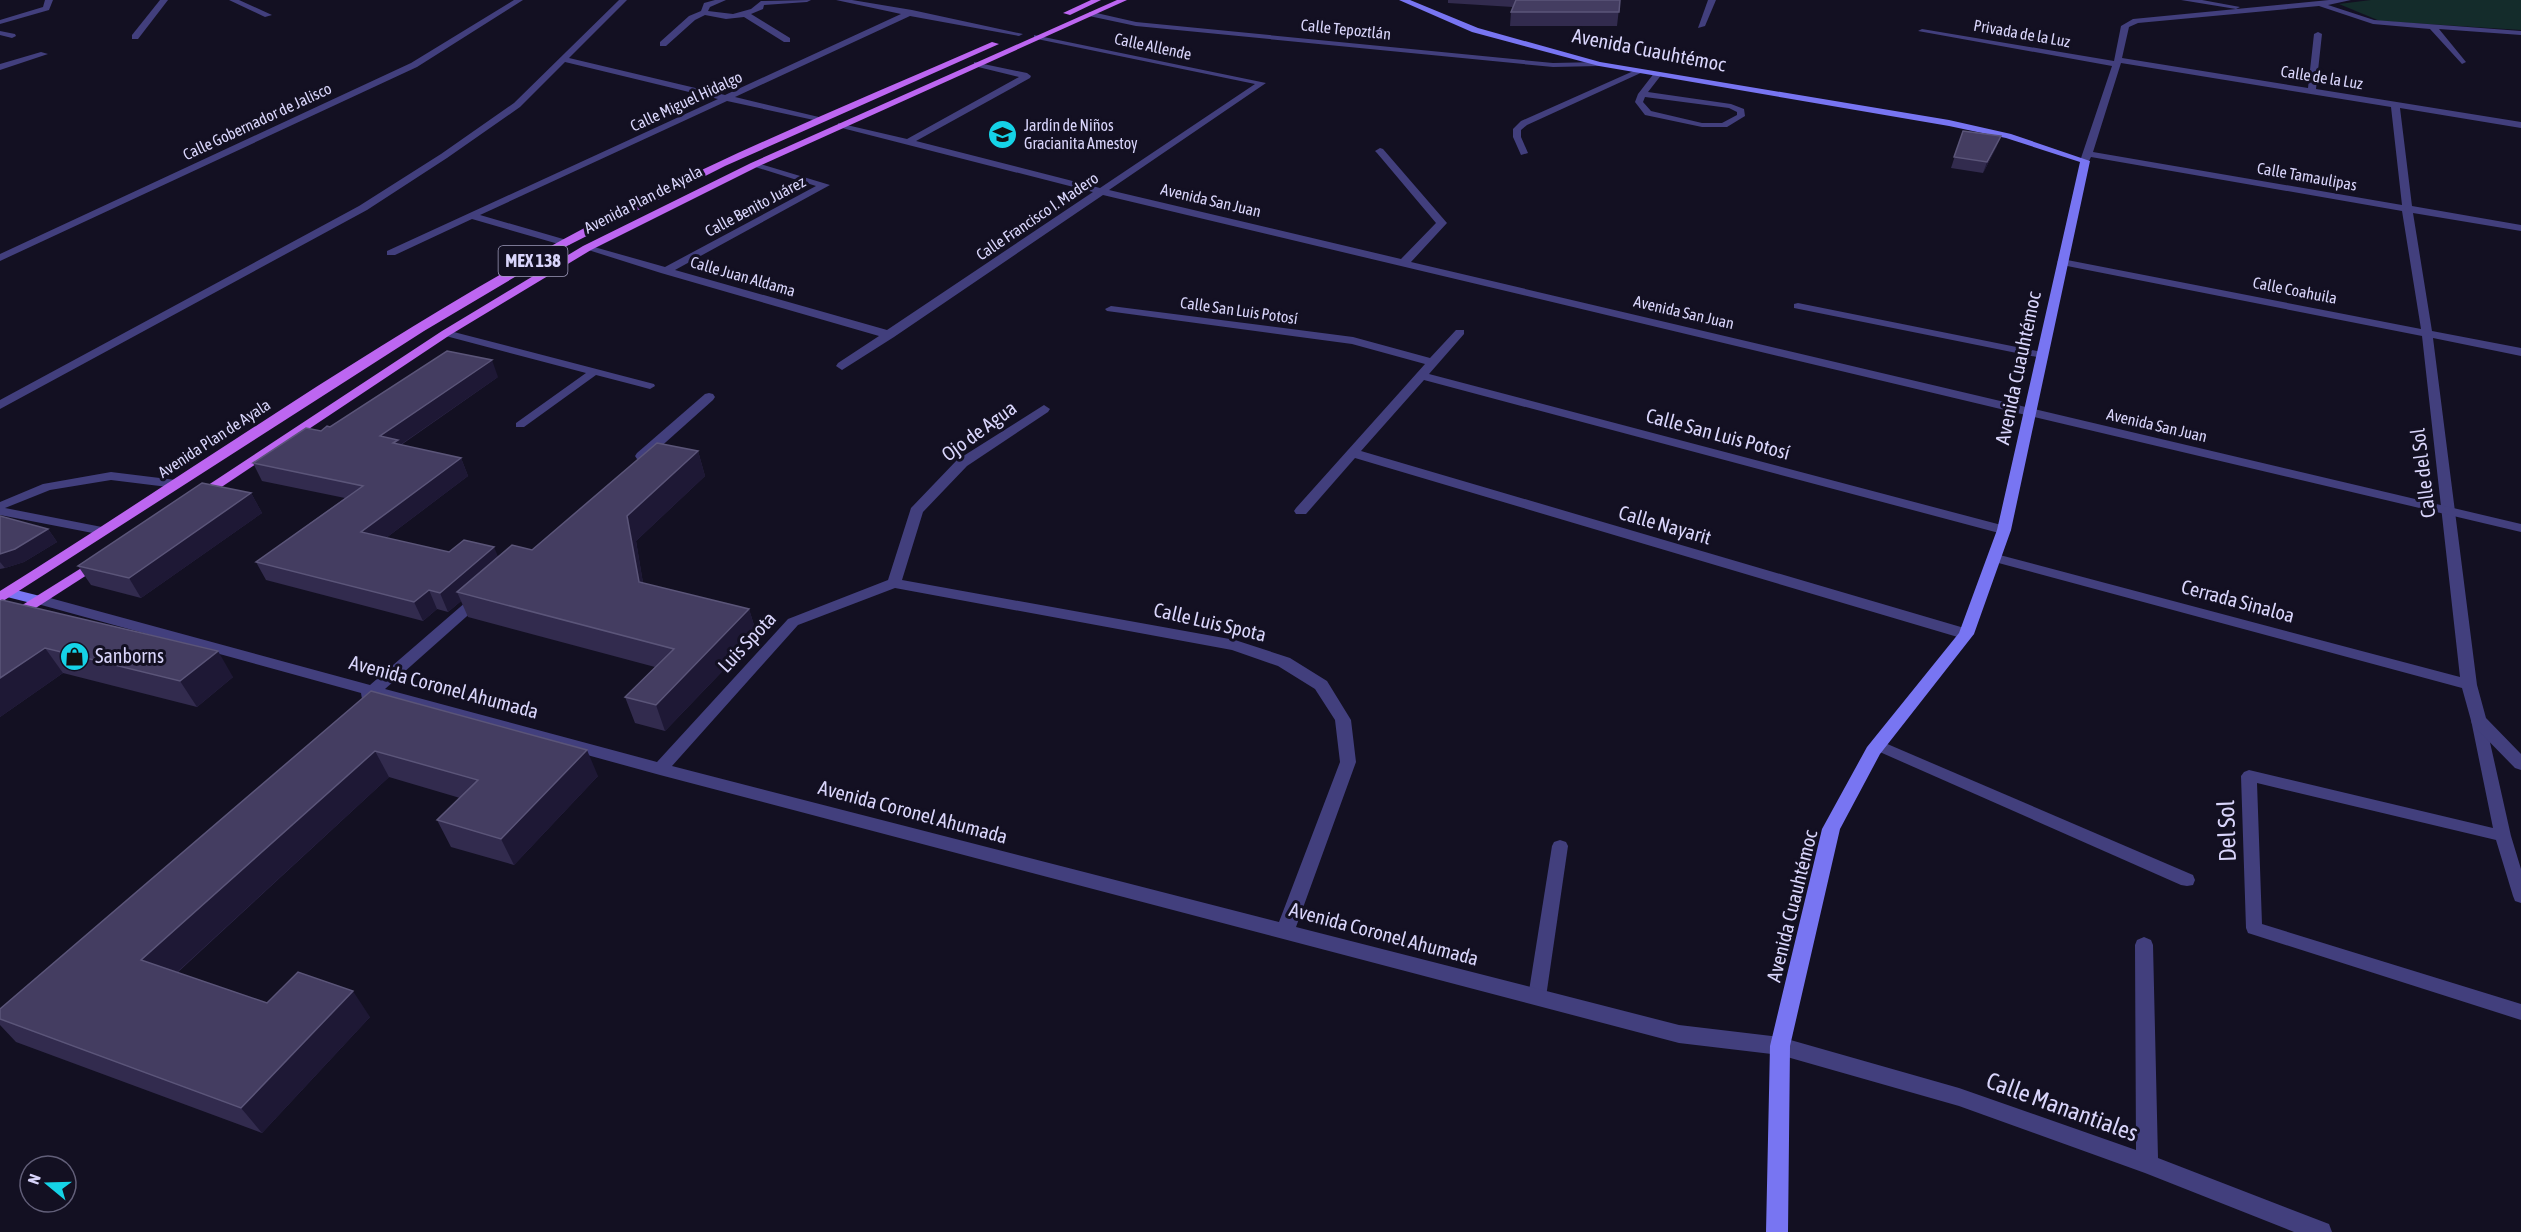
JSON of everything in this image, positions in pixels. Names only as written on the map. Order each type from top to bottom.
[{"type":"main road","name":"Avenida Plan de Ayala","points":[[3,594],[394,344],[566,243],[660,194],[820,120],[1097,0]]},
{"type":"main road","name":"Avenida Plan de Ayala","points":[[189,502],[446,333],[587,248],[754,165],[1123,0]]},
{"type":"main road","name":"Avenida Cuauhtémoc","points":[[1403,0],[1475,30],[1599,64],[1948,123],[2008,135],[2087,158],[1996,558],[1966,634],[1878,745],[1831,829],[1780,1046],[1777,1232]]},
{"type":"main road","points":[[0,626],[109,554]]},
{"type":"main road","points":[[3,594],[39,600]]},
{"type":"street","points":[[0,22],[46,8],[49,0]]},
{"type":"street","points":[[135,37],[164,0]]},
{"type":"street","points":[[232,0],[268,15]]},
{"type":"street","name":"Calle Gobernador de Jalisco","points":[[0,258],[414,64],[519,0]]},
{"type":"street","points":[[0,405],[363,208],[444,156],[517,105],[565,60],[623,0]]},
{"type":"street","points":[[705,12],[707,5],[722,0]]},
{"type":"street","points":[[663,44],[692,18],[705,12],[722,16],[745,14],[760,7],[758,2],[807,0]]},
{"type":"street","points":[[840,0],[1019,34]]},
{"type":"street","points":[[1701,26],[1712,0]]},
{"type":"street","points":[[2185,0],[2268,10]]},
{"type":"street","points":[[2087,158],[2117,62],[2124,26],[2136,21],[2268,10],[2347,0]]},
{"type":"street","points":[[2207,16],[2226,5],[2245,3]]},
{"type":"street","points":[[2319,4],[2373,22],[2521,33]]},
{"type":"street","name":"Calle Miguel Hidalgo","points":[[391,253],[912,12]]},
{"type":"street","points":[[745,14],[787,40]]},
{"type":"street","name":"Calle Tepoztlán","points":[[1092,14],[1136,24],[1553,65],[1599,64]]},
{"type":"street","points":[[2431,25],[2462,62]]},
{"type":"street","name":"Privada de la Luz","points":[[1922,31],[2117,62]]},
{"type":"street","points":[[0,33],[12,36]]},
{"type":"street","points":[[2312,91],[2318,34]]},
{"type":"street","name":"Calle Allende","points":[[1037,37],[1262,83]]},
{"type":"street","points":[[0,67],[44,54]]},
{"type":"street","points":[[565,60],[726,100],[820,120]]},
{"type":"street","name":"Calle de la Luz","points":[[2117,62],[2521,125]]},
{"type":"street","points":[[908,142],[1027,76],[977,64]]},
{"type":"street","name":"Calle Francisco I. Madero","points":[[842,366],[1262,83]]},
{"type":"street","name":"Calle del Sol","points":[[2395,104],[2407,208],[2427,333],[2469,685],[2478,720]]},
{"type":"street","name":"Avenida San Juan","points":[[841,125],[1100,191],[2521,528]]},
{"type":"street","points":[[1380,152],[1442,223],[1405,262]]},
{"type":"street","name":"Calle Tamaulipas","points":[[2087,158],[2521,228]]},
{"type":"street","name":"Calle Benito Juárez","points":[[664,271],[825,185],[754,165]]},
{"type":"street","points":[[471,216],[566,243]]},
{"type":"street","name":"Calle Juan Aldama","points":[[587,248],[890,335]]},
{"type":"street","name":"Calle Coahuila","points":[[2062,262],[2521,352]]},
{"type":"street","name":"Calle San Luis Potosí","points":[[1111,309],[1353,342],[1433,363]]},
{"type":"street","points":[[1301,511],[1460,332]]},
{"type":"street","name":"Calle San Luis Potosí","points":[[1422,375],[2004,530]]},
{"type":"street","points":[[629,467],[709,397]]},
{"type":"street","name":"Ojo de Agua","points":[[894,583],[916,511],[962,463],[1044,409]]},
{"type":"street","name":"Calle Nayarit","points":[[1352,453],[1966,634]]},
{"type":"street","name":"Cerrada Sinaloa","points":[[1996,558],[2469,685]]},
{"type":"street","name":"Luis Spota","points":[[660,769],[793,622],[894,583]]},
{"type":"street","name":"Calle Luis Spota","points":[[894,583],[1235,645],[1284,662],[1321,685],[1343,720],[1348,762],[1285,931]]},
{"type":"street","points":[[354,707],[488,591]]},
{"type":"street","name":"Avenida Coronel Ahumada","points":[[39,600],[660,769],[1679,1034],[1780,1046]]},
{"type":"street","points":[[2478,720],[2521,764]]},
{"type":"street","points":[[2144,945],[2147,1164]]},
{"type":"street","name":"Calle Manantiales","points":[[1780,1046],[1959,1097],[2147,1164],[2321,1232]]},
{"type":"lane","points":[[1524,153],[1517,137],[1517,129],[1524,123],[1641,71]]},
{"type":"lane","points":[[1642,94],[1731,106],[1741,111],[1741,116],[1733,121],[1714,126],[1656,116],[1643,108],[1639,102],[1642,94],[1658,74]]},
{"type":"lane","points":[[1798,306],[2042,355]]},
{"type":"lane","points":[[446,333],[650,386]]},
{"type":"lane","points":[[520,425],[594,372]]},
{"type":"lane","points":[[0,506],[47,487],[111,476],[176,484]]},
{"type":"lane","points":[[0,511],[103,531]]},
{"type":"lane","name":"Calle del Sol","points":[[2478,720],[2503,836]]},
{"type":"lane","points":[[1878,745],[2187,880]]},
{"type":"lane","name":"Del Sol","points":[[2503,836],[2249,776],[2254,928],[2521,1011]]},
{"type":"lane","points":[[2503,836],[2521,896]]},
{"type":"lane","points":[[1537,997],[1560,846]]},
{"type":"green space","points":[[2371,0],[2521,0],[2521,30],[2380,21],[2339,4]]},
{"type":"building","points":[[1516,0],[1620,0],[1619,12],[1511,12]]},
{"type":"building","points":[[1963,131],[2001,136],[1987,162],[1954,157]]},
{"type":"building","points":[[447,351],[492,360],[380,436],[398,440],[393,443],[461,458],[361,532],[449,552],[464,540],[494,547],[440,593],[429,590],[414,602],[256,562],[363,486],[253,463],[306,428],[321,431],[327,426],[330,427]]},
{"type":"building","points":[[657,443],[698,451],[627,516],[639,582],[749,609],[656,705],[625,697],[674,649],[457,592],[512,545],[532,550]]},
{"type":"building","points":[[202,483],[251,493],[129,578],[78,566]]},
{"type":"building","points":[[0,516],[48,529],[15,549],[0,554]]},
{"type":"building","points":[[0,601],[218,651],[180,681],[45,648],[0,678]]},
{"type":"building","points":[[371,691],[587,750],[501,839],[437,820],[478,780],[375,751],[141,960],[267,1003],[298,972],[353,991],[241,1108],[0,1019],[0,1009]]},
{"type":"place","name":"Jardín de Niños Gracianita Amestoy","points":[[1003,134]]},
{"type":"place","name":"Sanborns","points":[[74,656]]}]
